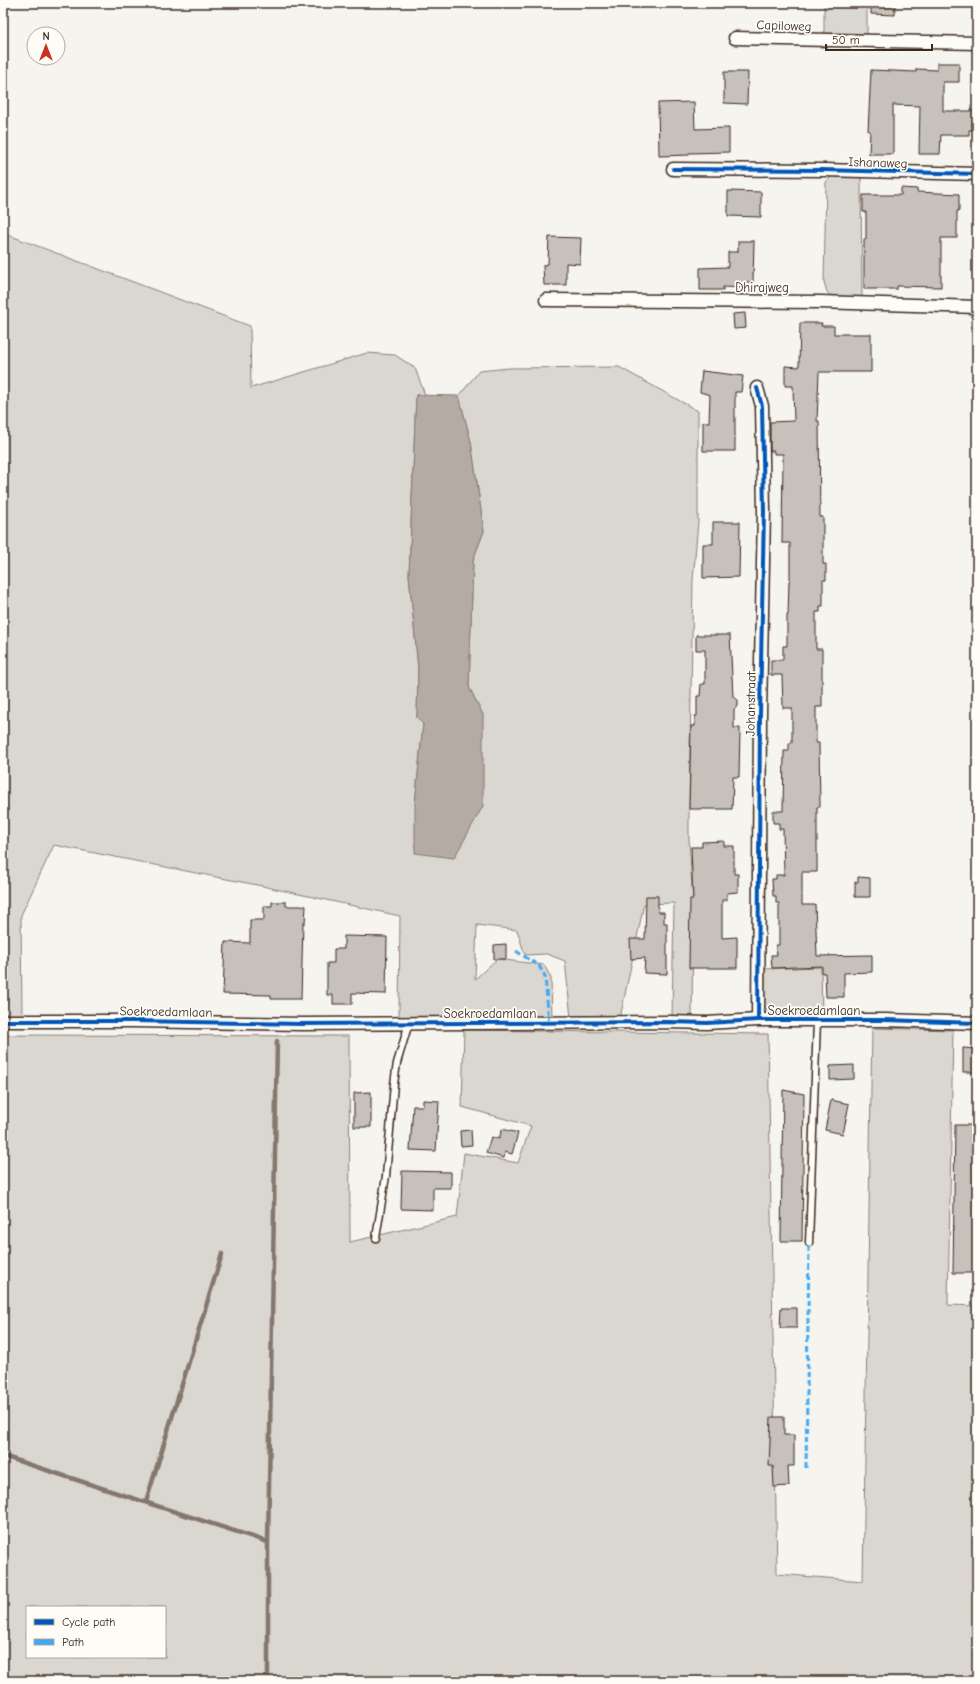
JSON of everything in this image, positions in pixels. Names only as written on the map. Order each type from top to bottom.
[{"type":"street","name":"Capiloweg","points":[[735,38],[977,44]]},
{"type":"street","name":"Ishanaweg","points":[[673,169],[779,171],[823,170],[977,174]]},
{"type":"street","name":"Dhirajweg","points":[[546,300],[820,302],[977,307]]},
{"type":"street","name":"Johanstraat","points":[[756,388],[762,406],[764,512],[760,722],[758,1020]]},
{"type":"street","name":"Soekroedamlaan","points":[[3,1021],[126,1021],[301,1024],[707,1023],[758,1020],[885,1020],[977,1023]]},
{"type":"lane","points":[[809,1243],[817,1021]]},
{"type":"lane","points":[[376,1238],[386,1176],[397,1062],[409,1023]]},
{"type":"shaded area","points":[[824,3],[867,3],[867,37],[824,36]]},
{"type":"shaded area","points":[[838,174],[861,175],[862,298],[834,299],[827,292],[824,282],[826,182],[831,177]]},
{"type":"shaded area","points":[[3,233],[250,326],[251,388],[367,353],[395,355],[415,368],[425,395],[416,395],[409,575],[418,668],[417,718],[423,723],[415,804],[483,715],[469,687],[473,560],[484,531],[471,442],[459,396],[479,371],[509,368],[619,367],[698,411],[698,522],[693,580],[689,809],[689,839],[693,903],[692,1019],[672,1018],[674,903],[644,904],[620,1018],[571,1018],[565,961],[547,954],[525,955],[517,930],[477,925],[475,979],[497,959],[544,965],[551,978],[552,1018],[399,1018],[400,916],[262,886],[54,845],[21,915],[22,1016],[3,1016]]},
{"type":"shaded area","points":[[416,395],[459,396],[471,442],[484,531],[473,560],[469,687],[483,715],[483,806],[454,858],[415,853],[415,804],[423,724],[417,718],[418,668],[409,575]]},
{"type":"shaded area","points":[[821,967],[822,1017],[770,1014],[764,1006],[762,969]]},
{"type":"shaded area","points":[[872,1028],[953,1030],[948,1305],[977,1306],[977,1681],[3,1681],[3,1035],[349,1036],[350,1242],[457,1217],[464,1153],[518,1163],[531,1126],[462,1107],[464,1030],[768,1034],[777,1574],[863,1581]]},
{"type":"building","points":[[871,3],[895,3],[895,15],[871,14]]},
{"type":"building","points":[[937,63],[959,63],[959,82],[943,82],[943,111],[977,111],[977,130],[969,130],[969,135],[941,135],[940,154],[919,154],[920,106],[893,105],[893,154],[869,154],[870,131],[868,131],[871,70],[916,72],[916,69],[937,70]]},
{"type":"building","points":[[724,72],[748,72],[747,104],[724,103]]},
{"type":"building","points":[[694,102],[695,129],[729,128],[729,152],[689,153],[689,155],[659,156],[658,103]]},
{"type":"building","points":[[901,188],[917,189],[917,192],[959,194],[959,211],[957,211],[957,238],[941,238],[941,287],[897,286],[897,289],[864,289],[864,239],[866,239],[866,212],[863,212],[863,195],[901,195]]},
{"type":"building","points":[[728,191],[761,192],[761,217],[728,216]]},
{"type":"building","points":[[549,237],[581,238],[580,264],[566,263],[566,285],[544,285],[543,265],[548,264]]},
{"type":"building","points":[[738,241],[754,241],[753,282],[745,282],[745,288],[723,287],[723,290],[700,290],[700,268],[728,267],[728,252],[738,252]]},
{"type":"building","points":[[745,313],[746,328],[734,329],[733,314]]},
{"type":"building","points":[[800,323],[822,323],[821,326],[834,326],[834,334],[871,334],[871,372],[819,372],[817,421],[819,421],[820,517],[823,517],[823,564],[826,564],[826,580],[823,580],[823,606],[820,606],[820,612],[816,612],[816,649],[822,649],[822,707],[816,707],[816,743],[819,743],[820,807],[817,807],[817,872],[802,872],[802,905],[815,905],[817,956],[872,955],[872,972],[844,973],[844,997],[826,997],[825,973],[822,973],[822,966],[772,968],[771,955],[777,955],[776,945],[779,945],[779,903],[776,903],[776,896],[773,896],[772,879],[776,879],[776,875],[784,875],[783,829],[779,829],[779,823],[773,823],[773,811],[783,811],[784,751],[789,751],[789,743],[792,743],[792,708],[783,708],[782,675],[771,675],[771,660],[783,660],[783,646],[787,646],[790,543],[782,543],[783,454],[774,454],[774,451],[770,451],[770,422],[794,421],[793,386],[785,386],[785,366],[799,367]]},
{"type":"building","points":[[702,371],[743,376],[741,392],[735,392],[735,451],[703,451],[703,422],[709,422],[710,395],[700,392]]},
{"type":"building","points":[[713,522],[740,522],[739,577],[703,578],[703,544],[713,544]]},
{"type":"building","points":[[696,635],[730,635],[733,697],[738,700],[738,706],[734,709],[734,728],[740,728],[739,777],[733,777],[732,809],[689,809],[691,726],[695,726],[695,716],[697,716],[697,696],[700,696],[701,684],[705,684],[705,650],[696,650]]},
{"type":"building","points":[[724,841],[724,846],[734,846],[734,874],[738,874],[738,892],[727,893],[727,900],[722,900],[722,938],[737,937],[737,968],[689,968],[690,899],[693,899],[691,847],[702,847],[702,842]]},
{"type":"building","points":[[858,877],[870,878],[870,897],[855,897],[855,882],[858,882]]},
{"type":"building","points":[[646,896],[658,896],[658,912],[664,912],[664,923],[667,923],[667,974],[644,973],[645,958],[631,959],[630,939],[645,939]]},
{"type":"building","points":[[272,902],[286,902],[286,906],[306,906],[305,923],[303,923],[301,999],[271,999],[271,995],[223,994],[225,942],[250,943],[250,920],[264,920],[264,906],[272,906]]},
{"type":"building","points":[[344,936],[387,937],[386,994],[352,993],[352,1004],[333,1004],[333,995],[327,995],[327,963],[334,963],[334,949],[344,949]]},
{"type":"building","points":[[506,944],[506,959],[494,959],[494,945]]},
{"type":"building","points":[[963,1048],[977,1049],[977,1072],[963,1072]]},
{"type":"building","points":[[854,1065],[854,1079],[830,1080],[830,1066]]},
{"type":"building","points":[[783,1090],[804,1094],[802,1241],[781,1241]]},
{"type":"building","points":[[371,1092],[371,1127],[354,1127],[354,1093]]},
{"type":"building","points":[[423,1100],[439,1101],[436,1151],[410,1150],[413,1106],[423,1106]]},
{"type":"building","points":[[831,1100],[849,1104],[843,1134],[825,1130]]},
{"type":"building","points":[[955,1125],[977,1125],[977,1273],[953,1273]]},
{"type":"building","points":[[502,1129],[518,1133],[512,1154],[505,1152],[504,1158],[486,1153],[491,1137],[499,1139]]},
{"type":"building","points":[[471,1130],[472,1145],[461,1146],[460,1131]]},
{"type":"building","points":[[402,1171],[451,1172],[451,1188],[433,1188],[433,1210],[401,1209]]},
{"type":"building","points":[[781,1308],[797,1308],[797,1328],[780,1328]]},
{"type":"building","points":[[771,1417],[784,1417],[784,1435],[794,1435],[794,1466],[788,1466],[789,1486],[774,1487],[773,1466],[769,1466]]},
{"type":"waterway","points":[[268,1674],[268,1542],[277,1041]]},
{"type":"waterway","points":[[146,1502],[222,1254]]},
{"type":"waterway","points":[[3,1456],[268,1542]]},
{"type":"marked path","points":[[516,951],[539,966],[545,976],[549,1023]]},
{"type":"marked path","points":[[806,1468],[809,1243]]},
{"type":"cycle path","points":[[673,169],[823,170],[977,174]]},
{"type":"cycle path","points":[[757,388],[762,406],[764,511],[760,714],[758,1020]]},
{"type":"cycle path","points":[[3,1021],[134,1021],[301,1024],[707,1023],[758,1020],[885,1020],[977,1023]]}]
